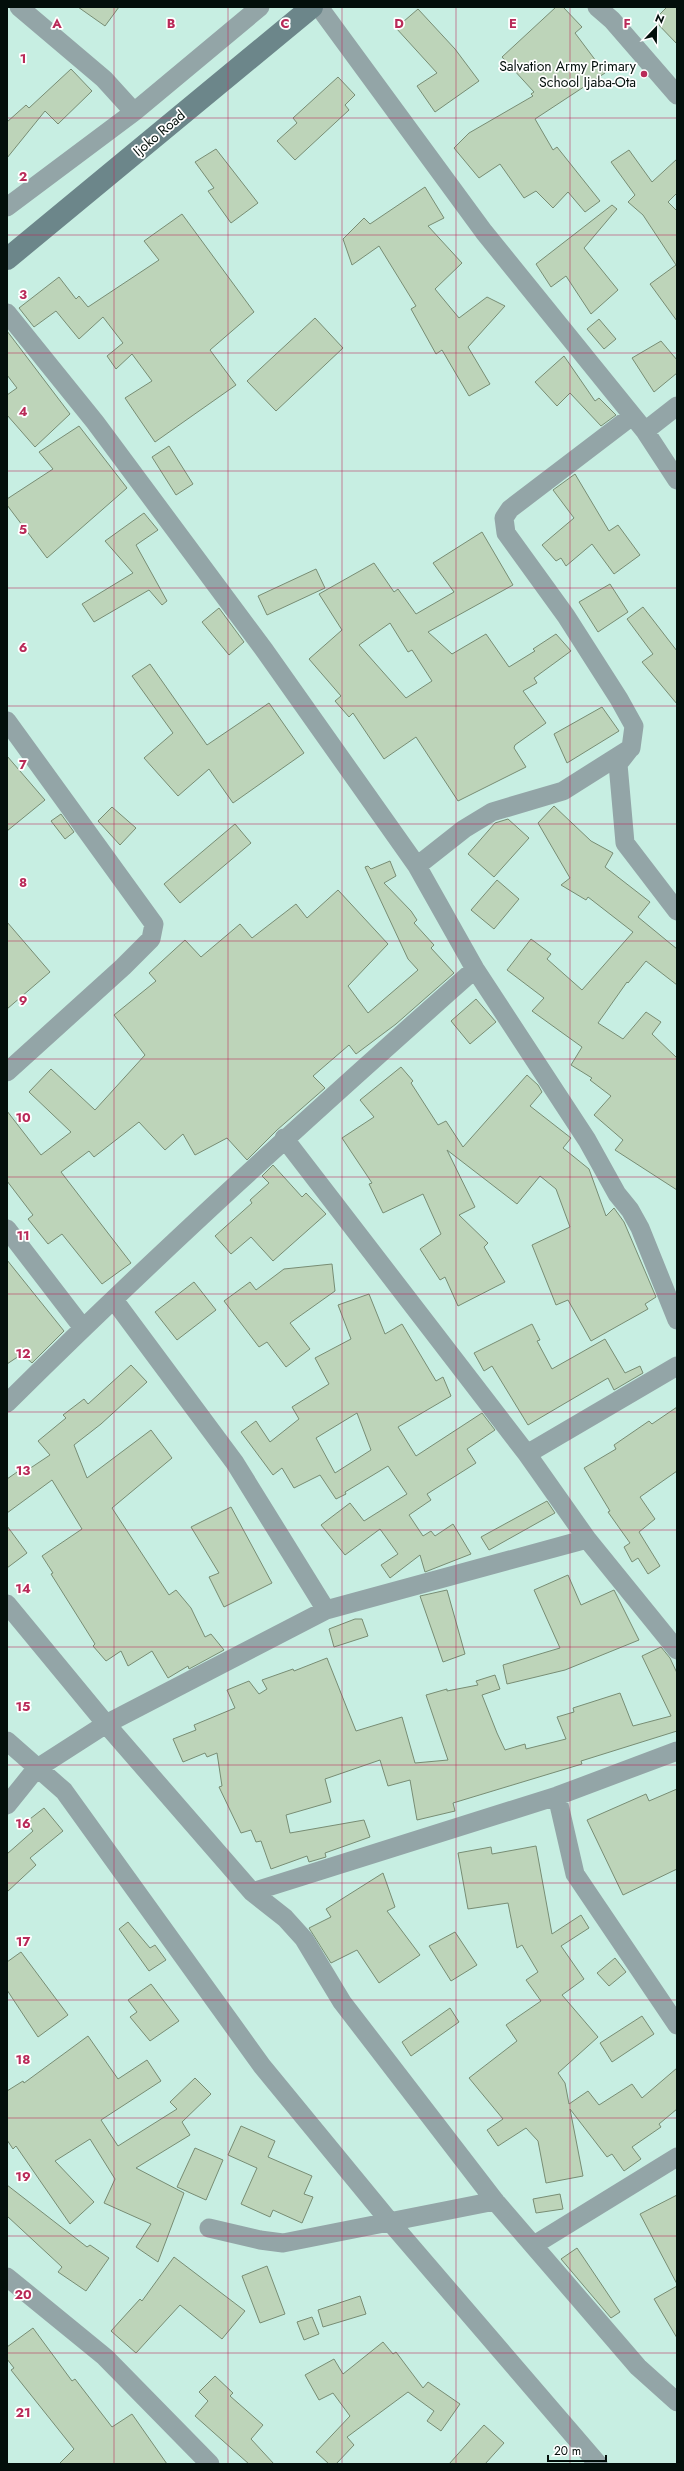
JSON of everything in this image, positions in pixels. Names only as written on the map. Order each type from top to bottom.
[{"type":"main road","name":"Ijoko Road","points":[[8,255],[312,7]]},
{"type":"street","points":[[19,7],[104,79],[134,112]]},
{"type":"street","points":[[7,207],[134,112],[260,7]]},
{"type":"street","points":[[319,7],[484,232],[645,431],[677,480]]},
{"type":"street","points":[[597,7],[612,20],[677,95]]},
{"type":"street","points":[[7,314],[95,422],[265,651],[417,866],[476,969],[587,1140],[617,1194],[633,1216],[677,1320]]},
{"type":"street","points":[[645,431],[677,406]]},
{"type":"street","points":[[632,416],[510,509],[504,518],[506,533],[566,616],[619,699],[634,726],[631,748],[618,764],[625,843],[677,911]]},
{"type":"street","points":[[7,721],[154,924],[151,939],[123,967],[7,1072]]},
{"type":"street","points":[[417,866],[464,829],[492,812],[563,791],[631,748]]},
{"type":"street","points":[[7,1403],[83,1328],[284,1138],[476,969]]},
{"type":"street","points":[[284,1138],[527,1454],[587,1539],[677,1650]]},
{"type":"street","points":[[7,1229],[83,1328]]},
{"type":"street","points":[[114,1300],[235,1464],[326,1610]]},
{"type":"street","points":[[527,1454],[677,1366]]},
{"type":"street","points":[[7,1805],[36,1769],[106,1724],[326,1610],[587,1539]]},
{"type":"street","points":[[7,1604],[106,1724],[252,1892],[285,1918],[304,1939],[342,2002],[495,2201],[638,2366],[677,2402]]},
{"type":"street","points":[[7,1741],[36,1769],[64,1791],[262,2066],[391,2223],[598,2464]]},
{"type":"street","points":[[252,1892],[557,1796],[677,1751]]},
{"type":"street","points":[[557,1796],[575,1874],[677,2025]]},
{"type":"street","points":[[534,2245],[677,2157]]},
{"type":"street","points":[[208,2228],[260,2240],[283,2243],[391,2223],[495,2201]]},
{"type":"street","points":[[7,2277],[105,2357],[210,2464]]},
{"type":"building","points":[[78,7],[119,7],[105,26]]},
{"type":"building","points":[[556,7],[563,7],[582,27],[575,33],[605,73],[535,119],[553,150],[557,147],[600,201],[585,212],[568,192],[553,208],[536,191],[524,198],[500,164],[479,178],[454,148],[469,133],[533,96],[531,94],[534,92],[502,57]]},
{"type":"building","points":[[667,7],[677,7],[677,44],[654,20]]},
{"type":"building","points":[[418,9],[455,49],[479,81],[435,112],[417,86],[437,73],[396,28]]},
{"type":"building","points":[[71,69],[92,91],[58,124],[45,111],[7,158],[7,122],[26,105],[29,108]]},
{"type":"building","points":[[338,77],[355,95],[345,105],[349,110],[295,160],[277,141],[297,123],[293,118]]},
{"type":"building","points":[[216,149],[258,203],[231,223],[208,191],[214,188],[195,162]]},
{"type":"building","points":[[629,150],[652,182],[677,159],[677,193],[668,202],[677,211],[677,321],[650,284],[676,265],[643,215],[628,202],[635,195],[611,162]]},
{"type":"building","points":[[425,187],[444,218],[428,226],[462,263],[435,289],[459,318],[487,297],[505,306],[468,347],[490,384],[469,396],[442,350],[436,354],[411,309],[416,306],[379,246],[352,265],[343,239],[364,218],[370,224]]},
{"type":"building","points":[[612,205],[617,209],[584,248],[618,290],[591,314],[566,276],[551,287],[536,264]]},
{"type":"building","points":[[182,214],[254,312],[210,350],[236,385],[155,442],[125,398],[152,381],[132,354],[116,369],[107,356],[123,343],[103,317],[79,339],[56,311],[34,327],[19,308],[59,277],[76,299],[79,296],[88,307],[159,260],[144,241]]},
{"type":"building","points":[[315,318],[343,348],[276,411],[247,381]]},
{"type":"building","points":[[599,319],[616,339],[604,349],[587,329]]},
{"type":"building","points":[[7,331],[70,414],[35,447],[7,415],[7,395],[17,388],[7,375]]},
{"type":"building","points":[[661,341],[677,360],[677,373],[654,392],[632,358]]},
{"type":"building","points":[[564,356],[595,401],[599,398],[616,415],[601,426],[570,393],[557,406],[535,382]]},
{"type":"building","points":[[79,426],[127,488],[47,558],[7,505],[7,499],[53,469],[39,452]]},
{"type":"building","points":[[169,446],[193,484],[176,495],[152,457]]},
{"type":"building","points":[[575,474],[609,531],[618,525],[640,555],[614,574],[592,544],[566,566],[561,558],[556,561],[542,545],[574,518],[553,490]]},
{"type":"building","points":[[144,513],[158,530],[136,545],[167,601],[162,605],[149,590],[94,622],[82,604],[133,573],[105,541]]},
{"type":"building","points":[[482,532],[513,585],[428,632],[452,654],[486,634],[509,667],[535,651],[533,649],[556,634],[571,651],[534,678],[537,683],[523,691],[546,723],[515,745],[514,748],[526,767],[458,801],[416,737],[384,759],[353,713],[349,717],[335,701],[341,696],[309,659],[342,630],[319,594],[374,563],[394,592],[398,589],[416,614],[454,592],[433,563]],"holes":[[[390,623],[408,652],[412,650],[432,681],[406,698],[359,645]]]},
{"type":"building","points":[[316,569],[325,588],[267,615],[258,596]]},
{"type":"building","points":[[610,584],[628,612],[598,632],[579,602]]},
{"type":"building","points":[[643,607],[677,651],[677,704],[642,662],[653,654],[627,619]]},
{"type":"building","points":[[219,608],[244,642],[229,655],[202,622]]},
{"type":"building","points":[[150,664],[207,745],[269,703],[304,753],[233,803],[209,769],[178,796],[144,758],[173,733],[132,676]]},
{"type":"building","points":[[602,707],[619,731],[567,763],[554,734]]},
{"type":"building","points":[[7,756],[45,800],[7,831]]},
{"type":"building","points":[[554,806],[591,841],[613,853],[605,867],[650,902],[638,917],[677,949],[677,985],[646,961],[628,983],[627,982],[598,1023],[623,1039],[646,1012],[661,1022],[652,1034],[677,1058],[677,1190],[615,1150],[623,1140],[594,1115],[611,1096],[590,1080],[592,1078],[571,1065],[582,1047],[532,1011],[544,998],[507,970],[531,939],[551,954],[547,959],[582,990],[633,932],[588,897],[586,900],[561,885],[570,878],[538,823]]},
{"type":"building","points":[[112,807],[136,828],[120,845],[98,821]]},
{"type":"building","points":[[61,814],[74,832],[65,839],[51,821]]},
{"type":"building","points":[[508,819],[529,838],[494,877],[468,854],[495,823]]},
{"type":"building","points":[[235,824],[251,843],[180,903],[164,884]]},
{"type":"building","points":[[390,861],[396,876],[384,883],[411,911],[417,920],[414,923],[434,945],[431,948],[454,973],[396,1024],[356,1054],[349,1045],[313,1076],[325,1088],[277,1130],[247,1160],[227,1138],[195,1155],[183,1134],[165,1150],[139,1122],[94,1157],[89,1151],[61,1172],[131,1263],[102,1284],[62,1234],[48,1244],[28,1219],[33,1215],[7,1181],[7,1111],[41,1155],[71,1132],[29,1092],[51,1069],[95,1110],[145,1055],[114,1015],[156,981],[149,973],[185,940],[201,957],[240,924],[252,938],[296,904],[307,918],[338,890],[388,944],[348,986],[368,1013],[418,970],[408,959],[365,867],[368,866],[371,869]]},
{"type":"building","points":[[497,880],[519,899],[494,929],[471,910]]},
{"type":"building","points":[[7,922],[50,972],[7,1009]]},
{"type":"building","points":[[476,999],[496,1022],[470,1044],[451,1021]]},
{"type":"building","points":[[401,1067],[413,1081],[411,1083],[438,1125],[446,1121],[463,1147],[527,1075],[538,1085],[542,1092],[530,1106],[571,1138],[563,1148],[589,1169],[606,1216],[614,1208],[624,1222],[656,1297],[645,1304],[648,1309],[591,1341],[568,1300],[556,1305],[532,1245],[570,1227],[556,1189],[540,1176],[517,1204],[447,1150],[475,1207],[459,1215],[488,1243],[484,1247],[505,1282],[458,1306],[445,1277],[440,1280],[420,1249],[441,1234],[423,1194],[383,1213],[369,1184],[372,1183],[342,1138],[374,1117],[360,1100]]},
{"type":"building","points":[[273,1165],[302,1197],[306,1193],[326,1214],[273,1261],[251,1237],[231,1254],[215,1236],[252,1203],[250,1200],[269,1183],[262,1176]]},
{"type":"building","points":[[7,1260],[64,1331],[32,1363],[22,1354],[7,1364]]},
{"type":"building","points":[[332,1264],[335,1291],[290,1323],[310,1349],[286,1367],[267,1342],[259,1347],[224,1301],[250,1282],[256,1290],[284,1269]]},
{"type":"building","points":[[194,1282],[216,1310],[177,1340],[155,1312]]},
{"type":"building","points":[[369,1294],[385,1334],[402,1324],[436,1381],[443,1377],[451,1396],[398,1427],[416,1456],[482,1413],[495,1430],[467,1449],[476,1463],[427,1494],[431,1500],[409,1515],[423,1536],[431,1531],[435,1536],[453,1524],[471,1554],[425,1572],[420,1555],[390,1578],[381,1565],[398,1554],[380,1529],[345,1555],[321,1525],[350,1503],[364,1521],[407,1494],[388,1466],[336,1499],[320,1475],[294,1488],[282,1468],[273,1475],[241,1432],[256,1421],[270,1442],[299,1419],[292,1407],[329,1384],[315,1358],[351,1339],[338,1305]],"holes":[[[357,1413],[371,1450],[335,1473],[316,1438]]]},
{"type":"building","points":[[532,1324],[540,1340],[537,1341],[552,1369],[605,1339],[625,1373],[640,1366],[643,1373],[614,1390],[608,1378],[528,1425],[492,1366],[484,1371],[474,1353]]},
{"type":"building","points":[[131,1365],[147,1382],[101,1424],[74,1445],[87,1478],[151,1430],[172,1458],[112,1508],[169,1595],[176,1590],[191,1608],[205,1637],[211,1634],[224,1650],[189,1669],[188,1666],[168,1678],[152,1651],[128,1666],[121,1651],[106,1661],[93,1646],[95,1644],[51,1574],[53,1573],[42,1556],[82,1529],[52,1480],[7,1513],[7,1479],[20,1470],[23,1473],[50,1455],[38,1441],[66,1418],[63,1415],[84,1399],[88,1404]]},
{"type":"building","points":[[677,1407],[677,1471],[640,1497],[655,1519],[639,1532],[660,1566],[648,1574],[638,1558],[632,1562],[624,1547],[630,1543],[608,1512],[610,1511],[584,1468],[616,1449],[614,1445],[649,1421],[652,1424]]},
{"type":"building","points":[[547,1501],[555,1513],[489,1550],[481,1537]]},
{"type":"building","points":[[231,1507],[272,1583],[224,1607],[209,1577],[219,1573],[191,1527]]},
{"type":"building","points":[[7,1526],[27,1553],[7,1568]]},
{"type":"building","points":[[568,1575],[581,1605],[614,1590],[639,1640],[565,1670],[507,1684],[503,1665],[560,1648],[534,1590]]},
{"type":"building","points":[[447,1590],[465,1654],[443,1662],[420,1596]]},
{"type":"building","points":[[355,1619],[362,1619],[368,1636],[334,1647],[329,1629]]},
{"type":"building","points":[[661,1647],[670,1658],[677,1673],[677,1731],[581,1761],[582,1764],[453,1803],[455,1811],[417,1820],[410,1780],[388,1786],[380,1760],[325,1779],[331,1802],[286,1815],[290,1833],[364,1820],[370,1837],[325,1853],[326,1857],[309,1862],[307,1856],[271,1869],[261,1841],[256,1842],[251,1830],[241,1833],[219,1787],[222,1786],[217,1753],[207,1757],[205,1753],[183,1762],[173,1739],[196,1730],[194,1725],[235,1708],[227,1690],[249,1681],[259,1694],[267,1689],[262,1680],[293,1669],[294,1671],[327,1658],[356,1731],[402,1717],[415,1763],[448,1760],[426,1695],[447,1689],[447,1691],[478,1685],[476,1681],[495,1675],[500,1689],[482,1695],[497,1733],[505,1750],[525,1744],[526,1749],[566,1739],[557,1717],[574,1712],[573,1708],[620,1693],[633,1726],[671,1716],[642,1656]]},
{"type":"building","points":[[677,1789],[677,1869],[623,1895],[587,1820],[646,1794],[649,1801]]},
{"type":"building","points":[[44,1808],[63,1831],[30,1858],[36,1865],[7,1892],[7,1854],[33,1831],[26,1822]]},
{"type":"building","points":[[536,1846],[552,1934],[581,1915],[589,1928],[561,1946],[584,1979],[562,1995],[598,2037],[558,2073],[565,2083],[569,2104],[588,2091],[599,2105],[632,2084],[642,2098],[677,2068],[677,2109],[659,2124],[661,2127],[632,2147],[641,2159],[624,2171],[612,2154],[607,2157],[570,2109],[583,2176],[546,2183],[538,2141],[526,2128],[498,2146],[487,2130],[503,2119],[469,2078],[517,2041],[506,2025],[541,2001],[526,1980],[538,1972],[522,1945],[517,1948],[508,1903],[468,1909],[458,1853],[491,1847],[492,1854]]},
{"type":"building","points":[[383,1873],[395,1907],[387,1911],[420,1955],[379,1983],[357,1950],[331,1963],[309,1928],[331,1917],[326,1909]]},
{"type":"building","points":[[128,1922],[150,1948],[155,1945],[166,1960],[149,1971],[119,1929]]},
{"type":"building","points":[[455,1932],[477,1965],[451,1981],[429,1946]]},
{"type":"building","points":[[21,1952],[68,2015],[38,2037],[7,1990],[7,1962]]},
{"type":"building","points":[[615,1958],[626,1972],[609,1986],[597,1973]]},
{"type":"building","points":[[151,1984],[179,2021],[150,2041],[130,2017],[137,2012],[128,2000]]},
{"type":"building","points":[[450,2008],[459,2022],[411,2056],[402,2042]]},
{"type":"building","points":[[642,2016],[654,2034],[612,2062],[600,2043]]},
{"type":"building","points":[[88,2036],[118,2079],[147,2060],[161,2081],[101,2120],[118,2146],[177,2109],[170,2102],[195,2078],[211,2094],[182,2122],[190,2135],[136,2168],[184,2193],[158,2262],[136,2247],[151,2224],[104,2203],[115,2179],[90,2139],[55,2161],[94,2202],[70,2224],[16,2146],[13,2149],[7,2140],[7,2091],[23,2081],[24,2083]]},
{"type":"building","points":[[241,2126],[275,2141],[268,2157],[312,2176],[304,2194],[313,2197],[302,2223],[273,2210],[270,2217],[241,2204],[257,2168],[228,2155]]},
{"type":"building","points":[[195,2148],[223,2160],[206,2200],[177,2187]]},
{"type":"building","points":[[7,2185],[87,2247],[90,2245],[109,2258],[86,2291],[58,2272],[62,2267],[7,2216]]},
{"type":"building","points":[[560,2194],[563,2209],[536,2213],[533,2199]]},
{"type":"building","points":[[677,2195],[677,2284],[640,2214]]},
{"type":"building","points":[[577,2248],[620,2312],[611,2318],[561,2259]]},
{"type":"building","points":[[174,2257],[245,2311],[222,2339],[180,2305],[136,2353],[111,2331],[140,2299],[142,2301]]},
{"type":"building","points":[[267,2266],[285,2314],[260,2323],[242,2276]]},
{"type":"building","points":[[677,2286],[677,2338],[654,2299]]},
{"type":"building","points":[[360,2296],[366,2314],[323,2327],[318,2310]]},
{"type":"building","points":[[312,2317],[319,2334],[304,2340],[297,2322]]},
{"type":"building","points":[[33,2328],[72,2381],[75,2379],[112,2427],[132,2414],[167,2464],[59,2464],[74,2449],[11,2370],[14,2368],[7,2359],[7,2347]]},
{"type":"building","points":[[383,2342],[393,2354],[396,2352],[423,2388],[428,2382],[460,2404],[441,2431],[427,2421],[434,2411],[408,2392],[347,2437],[354,2445],[336,2464],[329,2464],[316,2452],[350,2416],[333,2393],[319,2400],[305,2375],[334,2359],[343,2374]]},
{"type":"building","points":[[215,2376],[233,2393],[230,2396],[263,2425],[251,2439],[274,2464],[249,2464],[195,2416],[208,2401],[199,2392]]},
{"type":"building","points":[[484,2425],[504,2443],[485,2464],[449,2464]]},
{"type":"place","name":"Salvation Army Primary School Ijaba-Ota","points":[[644,74]]}]
